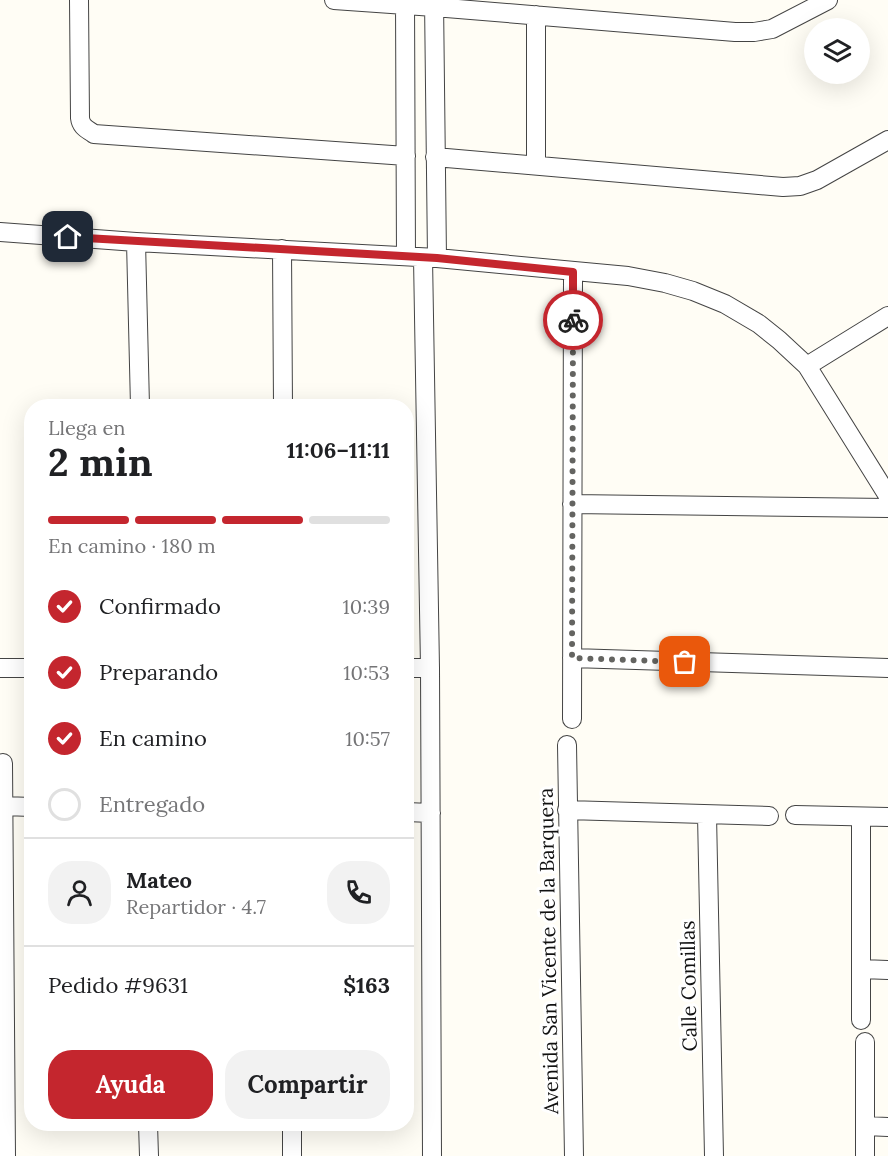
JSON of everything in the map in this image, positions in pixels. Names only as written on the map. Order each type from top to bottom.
[{"type":"street","points":[[79,0],[80,118],[81,124],[94,134],[406,156]]},
{"type":"street","points":[[334,0],[434,3],[536,15],[735,32],[772,29],[828,0]]},
{"type":"street","points":[[405,3],[406,156],[422,257],[430,668],[432,1156]]},
{"type":"street","points":[[422,257],[435,157],[434,3]]},
{"type":"street","points":[[536,15],[537,165]]},
{"type":"street","points":[[435,157],[783,187],[800,186],[817,180],[888,140]]},
{"type":"street","points":[[0,232],[136,242],[422,257],[628,276],[693,291],[725,304],[759,324],[807,366],[888,496]]},
{"type":"street","points":[[136,242],[140,399]]},
{"type":"street","points":[[282,249],[283,399]]},
{"type":"street","points":[[572,719],[573,272]]},
{"type":"street","points":[[807,366],[888,316]]},
{"type":"street","points":[[572,504],[888,508]]},
{"type":"street","points":[[572,658],[888,668]]},
{"type":"street","points":[[0,668],[24,668]]},
{"type":"street","points":[[414,668],[430,668]]},
{"type":"street","name":"Avenida San Vicente de la Barquera","points":[[567,745],[574,1156]]},
{"type":"street","points":[[3,763],[6,1156]]},
{"type":"street","points":[[3,806],[24,807]]},
{"type":"street","points":[[567,810],[770,816]]},
{"type":"street","points":[[414,812],[431,813]]},
{"type":"street","name":"Calle Comillas","points":[[707,815],[714,1156]]},
{"type":"street","points":[[795,815],[888,817]]},
{"type":"street","points":[[861,817],[861,1020]]},
{"type":"street","points":[[861,969],[888,970]]},
{"type":"street","points":[[865,1042],[865,1156]]},
{"type":"street","points":[[865,1126],[888,1127]]},
{"type":"street","points":[[148,1131],[149,1156]]},
{"type":"street","points":[[292,1131],[292,1156]]},
{"type":"way so far","points":[[573,320],[572,658],[685,662]]},
{"type":"route","points":[[68,237],[437,258],[573,272],[573,320]]}]
